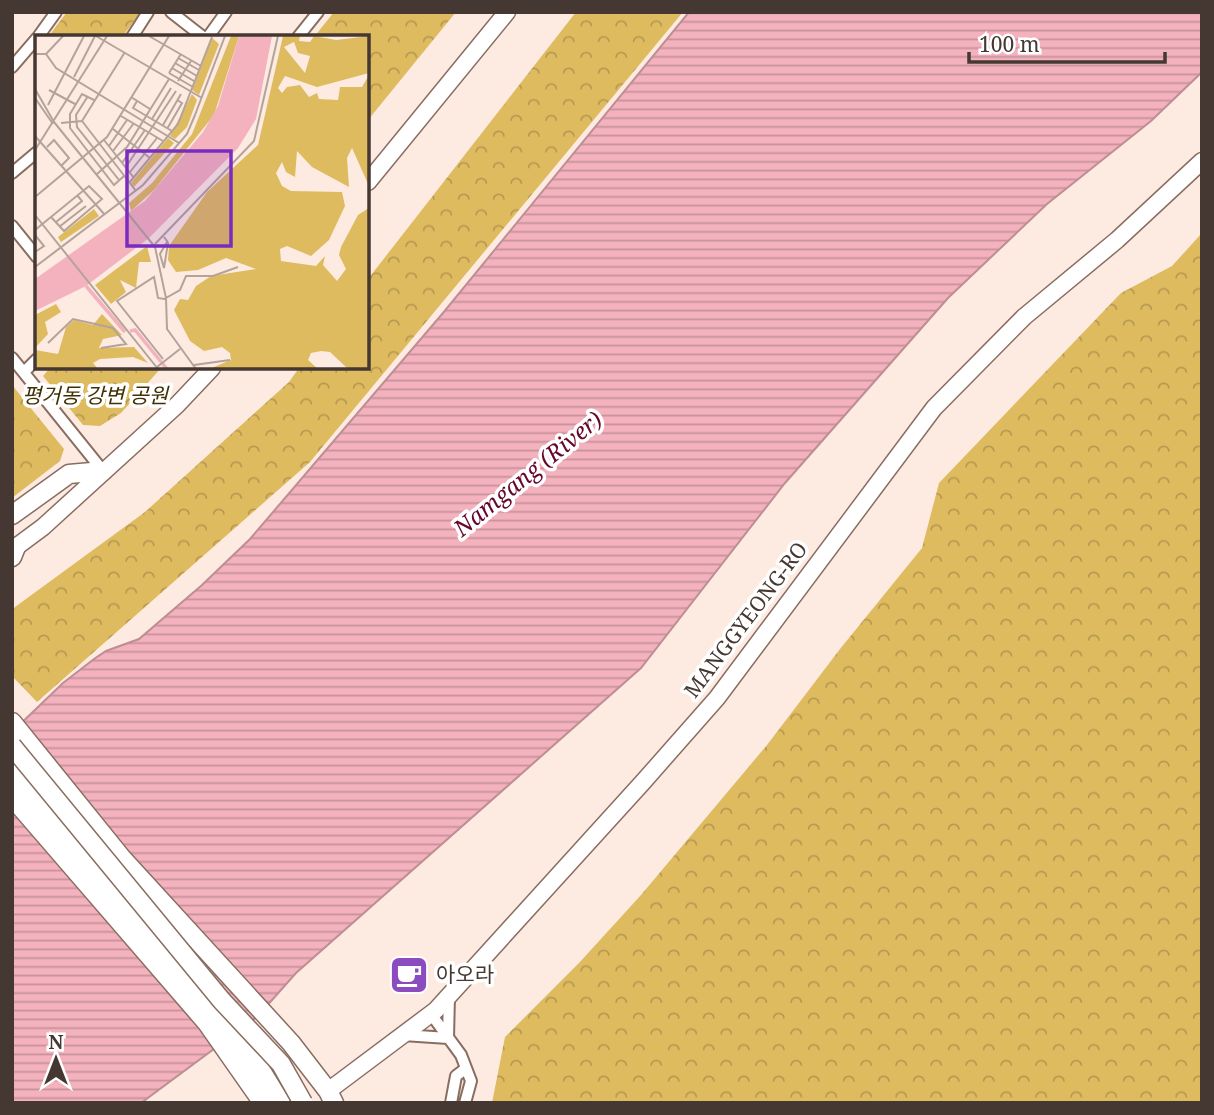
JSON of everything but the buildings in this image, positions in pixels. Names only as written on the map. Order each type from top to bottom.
[{"type":"main road","points":[[12,515],[69,474],[103,471]]},
{"type":"main road","points":[[12,722],[121,857],[291,1043],[331,1097],[301,1103],[281,1064],[222,1001],[12,746]]},
{"type":"main road","points":[[12,772],[252,1056],[281,1103]]},
{"type":"main road","points":[[12,797],[207,1023],[263,1103]]},
{"type":"street","points":[[39,35],[56,12]]},
{"type":"street","points":[[133,35],[148,12]]},
{"type":"street","points":[[171,12],[200,35]]},
{"type":"street","points":[[209,35],[226,12]]},
{"type":"street","points":[[300,35],[318,12]]},
{"type":"street","points":[[369,181],[507,12]]},
{"type":"street","points":[[12,67],[35,39]]},
{"type":"street","points":[[12,173],[35,154]]},
{"type":"street","name":"MANGGYEONG-RO","points":[[331,1097],[449,996],[717,698],[934,408],[1024,317],[1117,240],[1202,161]]},
{"type":"street","points":[[12,226],[35,250]]},
{"type":"street","points":[[12,358],[103,471]]},
{"type":"street","points":[[24,372],[35,361]]},
{"type":"street","points":[[14,552],[177,405],[211,369]]},
{"type":"street","points":[[449,996],[449,1038]]},
{"type":"street","points":[[431,1014],[461,1055],[471,1081],[464,1103]]},
{"type":"street","points":[[403,1035],[449,1038]]},
{"type":"street","points":[[451,1103],[456,1076],[465,1069]]},
{"type":"green space","points":[[67,12],[141,12],[124,35],[50,35]]},
{"type":"green space","points":[[334,12],[456,12],[369,119],[369,35],[316,35]]},
{"type":"green space","points":[[576,12],[683,12],[310,462],[37,702],[12,676],[12,611],[15,607],[145,512],[289,382],[298,369],[369,369],[369,278]]},
{"type":"green space","points":[[1202,233],[1202,1103],[492,1103],[505,1037],[579,963],[641,895],[767,745],[922,548],[939,483],[1121,293],[1172,266]]},
{"type":"green space","name":"평거동 강변 공원","points":[[49,369],[160,369],[121,413],[100,426],[83,425],[43,376]]},
{"type":"green space","name":"평거동 강변 공원","points":[[12,385],[64,449],[60,461],[12,498]]},
{"type":"water","name":"Namgang (River)","points":[[689,12],[1202,12],[1202,72],[1151,121],[1047,204],[948,298],[785,483],[641,668],[296,973],[257,1017],[141,1103],[12,1103],[12,732],[63,683],[94,659],[106,651],[139,639],[250,539],[443,313]]},
{"type":"place","name":"아오라","points":[[409,975]]}]
